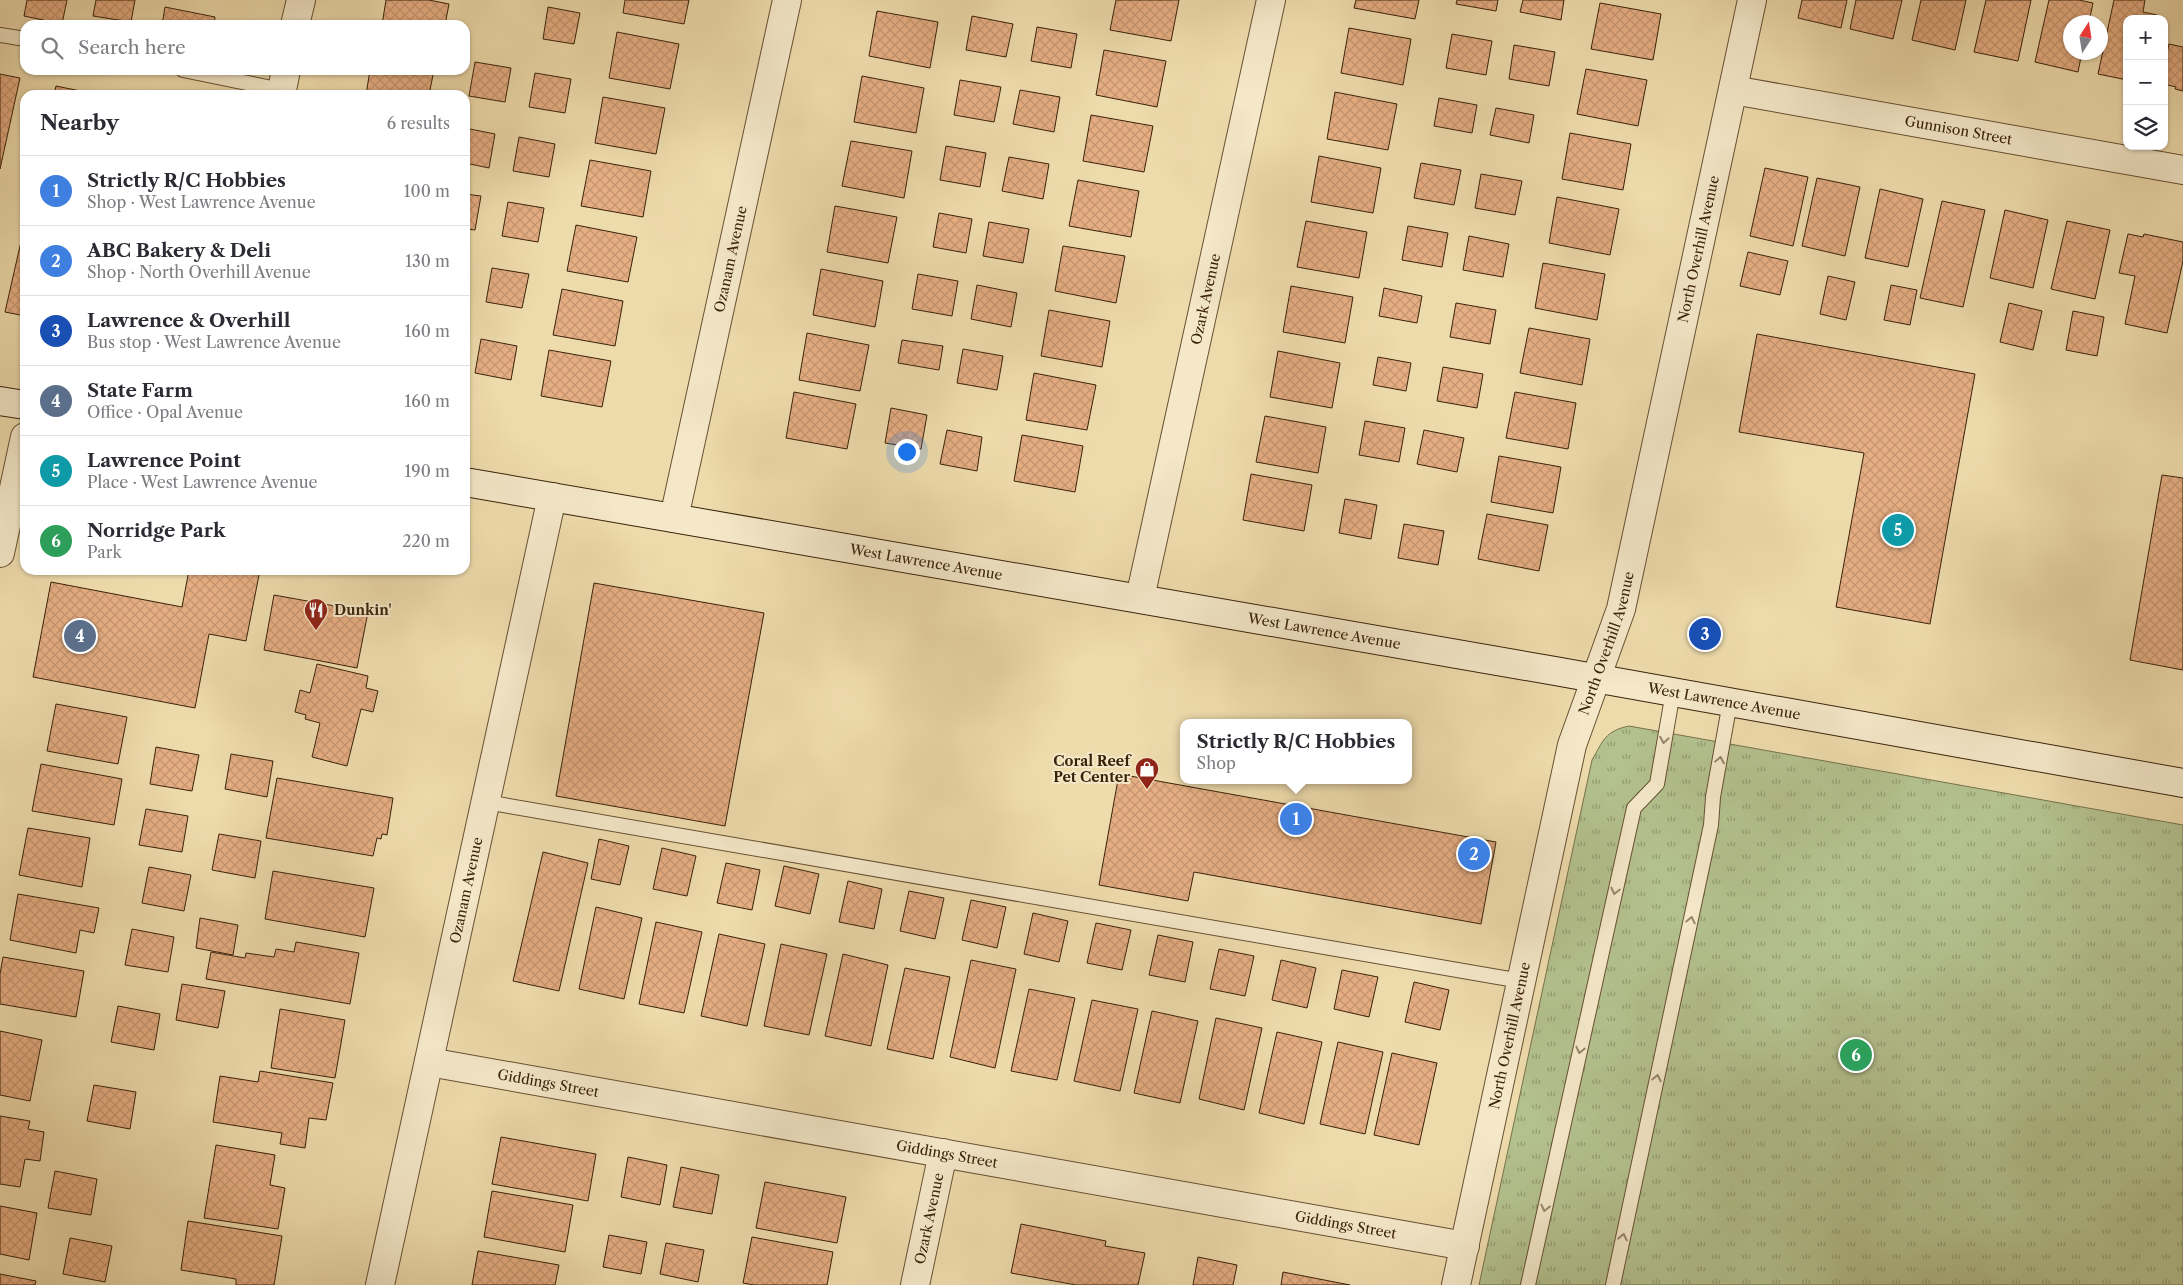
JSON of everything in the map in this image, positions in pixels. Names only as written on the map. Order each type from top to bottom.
[{"type":"street","points":[[296,20],[301,0]]},
{"type":"street","name":"Ozanam Avenue","points":[[674,518],[787,0]]},
{"type":"street","name":"Ozark Avenue","points":[[1140,598],[1271,0]]},
{"type":"street","name":"North Overhill Avenue","points":[[1456,1285],[1572,745],[1621,609],[1752,0]]},
{"type":"street","name":"Gunnison Street","points":[[1733,90],[2183,170]]},
{"type":"street","points":[[0,401],[20,404]]},
{"type":"street","points":[[0,553],[20,460]]},
{"type":"street","name":"West Lawrence Avenue","points":[[470,483],[1140,598],[2183,783]]},
{"type":"street","name":"Ozanam Avenue","points":[[380,1285],[552,497]]},
{"type":"street","name":"Giddings Street","points":[[429,1062],[1465,1246]]},
{"type":"street","name":"Ozark Avenue","points":[[915,1285],[943,1153]]},
{"type":"lane","points":[[0,35],[20,38]]},
{"type":"lane","points":[[216,75],[283,85]]},
{"type":"lane","points":[[1528,1285],[1634,808],[1657,784],[1673,692]]},
{"type":"lane","points":[[1613,1285],[1711,825],[1713,796],[1730,702]]},
{"type":"lane","points":[[486,802],[1521,981]]},
{"type":"green space","points":[[1629,726],[2183,825],[2183,1285],[1479,1285],[1592,760],[1602,742],[1610,734]]},
{"type":"building","points":[[27,0],[67,0],[63,20],[43,20],[24,16]]},
{"type":"building","points":[[96,0],[135,0],[131,20],[93,16]]},
{"type":"building","points":[[386,0],[429,0],[449,4],[446,20],[383,20]]},
{"type":"building","points":[[625,0],[689,0],[684,24],[623,13]]},
{"type":"building","points":[[1116,0],[1179,0],[1171,41],[1110,30]]},
{"type":"building","points":[[1356,0],[1419,0],[1415,19],[1354,8]]},
{"type":"building","points":[[1457,0],[1498,0],[1496,11],[1456,4]]},
{"type":"building","points":[[1523,0],[1564,0],[1561,20],[1520,12]]},
{"type":"building","points":[[1802,0],[1847,0],[1841,28],[1798,18]]},
{"type":"building","points":[[1856,0],[1902,0],[1893,39],[1850,29]]},
{"type":"building","points":[[1921,0],[1966,0],[1955,50],[1912,40]]},
{"type":"building","points":[[1986,0],[2031,0],[2018,61],[1974,52]]},
{"type":"building","points":[[2049,0],[2079,0],[2093,3],[2090,15],[2063,15],[2063,60],[2080,60],[2078,72],[2035,62]]},
{"type":"building","points":[[2114,0],[2145,0],[2143,12],[2157,15],[2123,15],[2123,79],[2098,74],[2101,60],[2108,60],[2108,28]]},
{"type":"building","points":[[1600,3],[1661,14],[1653,60],[1591,49]]},
{"type":"building","points":[[165,7],[215,17],[215,20],[163,20]]},
{"type":"building","points":[[548,7],[580,13],[574,44],[543,39]]},
{"type":"building","points":[[877,11],[938,22],[930,68],[869,56]]},
{"type":"building","points":[[972,16],[1013,24],[1006,57],[966,50]]},
{"type":"building","points":[[1037,27],[1077,34],[1071,68],[1031,61]]},
{"type":"building","points":[[1349,28],[1411,39],[1403,85],[1341,73]]},
{"type":"building","points":[[617,32],[679,44],[670,89],[609,78]]},
{"type":"building","points":[[1452,34],[1492,41],[1486,75],[1446,68]]},
{"type":"building","points":[[2169,44],[2183,47],[2183,91],[2168,85]]},
{"type":"building","points":[[1514,45],[1555,52],[1549,86],[1509,79]]},
{"type":"building","points":[[1104,50],[1166,61],[1157,107],[1096,95]]},
{"type":"building","points":[[475,62],[511,68],[505,102],[470,96]]},
{"type":"building","points":[[1586,69],[1647,80],[1638,126],[1577,114]]},
{"type":"building","points":[[535,73],[571,79],[565,113],[529,107]]},
{"type":"building","points":[[0,74],[20,78],[0,169]]},
{"type":"building","points":[[369,75],[433,75],[430,90],[367,90]]},
{"type":"building","points":[[862,76],[924,88],[916,133],[854,122]]},
{"type":"building","points":[[960,80],[1001,87],[994,122],[954,115]]},
{"type":"building","points":[[56,86],[76,90],[55,90]]},
{"type":"building","points":[[1020,90],[1060,97],[1054,132],[1013,124]]},
{"type":"building","points":[[1335,92],[1397,104],[1388,150],[1327,139]]},
{"type":"building","points":[[603,97],[665,108],[656,154],[595,143]]},
{"type":"building","points":[[1439,98],[1477,105],[1472,133],[1434,126]]},
{"type":"building","points":[[1496,108],[1534,115],[1529,143],[1490,135]]},
{"type":"building","points":[[1091,115],[1153,126],[1144,172],[1083,161]]},
{"type":"building","points":[[470,129],[495,134],[489,168],[470,164]]},
{"type":"building","points":[[1570,133],[1631,144],[1623,190],[1562,179]]},
{"type":"building","points":[[519,137],[555,144],[549,177],[513,171]]},
{"type":"building","points":[[851,141],[912,151],[904,198],[842,186]]},
{"type":"building","points":[[946,146],[986,153],[980,187],[940,180]]},
{"type":"building","points":[[1319,156],[1381,168],[1373,213],[1311,202]]},
{"type":"building","points":[[1009,157],[1049,164],[1043,199],[1002,191]]},
{"type":"building","points":[[590,160],[651,171],[643,217],[581,206]]},
{"type":"building","points":[[1421,163],[1461,170],[1454,205],[1414,198]]},
{"type":"building","points":[[1765,168],[1808,177],[1793,246],[1750,236]]},
{"type":"building","points":[[1481,174],[1522,181],[1515,215],[1475,208]]},
{"type":"building","points":[[1817,178],[1860,187],[1845,256],[1802,246]]},
{"type":"building","points":[[1078,180],[1139,191],[1131,237],[1069,226]]},
{"type":"building","points":[[1880,189],[1923,199],[1908,267],[1865,258]]},
{"type":"building","points":[[470,195],[481,196],[475,230],[470,230]]},
{"type":"building","points":[[1557,197],[1619,209],[1610,255],[1549,243]]},
{"type":"building","points":[[1942,201],[1985,210],[1963,307],[1920,298]]},
{"type":"building","points":[[508,202],[544,208],[538,242],[502,236]]},
{"type":"building","points":[[835,206],[897,217],[888,263],[827,252]]},
{"type":"building","points":[[2005,210],[2048,220],[2033,288],[1990,278]]},
{"type":"building","points":[[939,213],[972,219],[966,253],[933,247]]},
{"type":"building","points":[[1306,221],[1367,232],[1359,278],[1297,267]]},
{"type":"building","points":[[2067,221],[2110,230],[2095,299],[2051,289]]},
{"type":"building","points":[[989,222],[1029,229],[1023,263],[983,256]]},
{"type":"building","points":[[576,225],[637,237],[628,282],[567,271]]},
{"type":"building","points":[[1408,226],[1448,233],[1442,267],[1402,260]]},
{"type":"building","points":[[2128,234],[2143,237],[2144,234],[2183,242],[2183,261],[2167,333],[2125,324],[2135,276],[2119,273]]},
{"type":"building","points":[[1469,236],[1509,244],[1503,277],[1463,270]]},
{"type":"building","points":[[20,246],[20,315],[5,312]]},
{"type":"building","points":[[1063,246],[1125,256],[1116,303],[1055,291]]},
{"type":"building","points":[[1748,252],[1788,261],[1780,295],[1740,286]]},
{"type":"building","points":[[1543,263],[1605,274],[1597,320],[1535,308]]},
{"type":"building","points":[[492,268],[529,274],[522,308],[486,302]]},
{"type":"building","points":[[821,269],[883,281],[875,327],[813,315]]},
{"type":"building","points":[[918,274],[958,281],[952,316],[912,309]]},
{"type":"building","points":[[1828,276],[1855,282],[1846,320],[1820,314]]},
{"type":"building","points":[[977,285],[1017,293],[1011,327],[971,319]]},
{"type":"building","points":[[1891,285],[1917,290],[1910,325],[1884,320]]},
{"type":"building","points":[[1291,286],[1353,297],[1345,343],[1283,332]]},
{"type":"building","points":[[1384,288],[1422,296],[1417,323],[1379,316]]},
{"type":"building","points":[[562,289],[623,301],[615,346],[553,335]]},
{"type":"building","points":[[1456,303],[1496,310],[1490,344],[1450,337]]},
{"type":"building","points":[[2009,303],[2042,311],[2033,350],[2000,342]]},
{"type":"building","points":[[1049,310],[1110,321],[1102,367],[1041,356]]},
{"type":"building","points":[[2073,311],[2104,317],[2097,356],[2066,350]]},
{"type":"building","points":[[1529,328],[1590,339],[1582,385],[1520,373]]},
{"type":"building","points":[[807,333],[869,345],[860,391],[799,380]]},
{"type":"building","points":[[1757,334],[1975,374],[1930,624],[1836,607],[1864,453],[1739,432]]},
{"type":"building","points":[[481,339],[517,346],[511,380],[475,373]]},
{"type":"building","points":[[902,340],[943,346],[939,370],[898,363]]},
{"type":"building","points":[[963,349],[1003,356],[997,390],[957,383]]},
{"type":"building","points":[[549,350],[611,361],[602,407],[541,396]]},
{"type":"building","points":[[1278,351],[1340,363],[1332,408],[1270,397]]},
{"type":"building","points":[[1378,357],[1411,363],[1406,391],[1373,385]]},
{"type":"building","points":[[1443,367],[1483,374],[1477,408],[1437,401]]},
{"type":"building","points":[[1034,373],[1096,385],[1087,430],[1026,420]]},
{"type":"building","points":[[794,392],[856,404],[847,449],[786,438]]},
{"type":"building","points":[[1515,392],[1576,403],[1568,449],[1506,438]]},
{"type":"building","points":[[891,408],[927,415],[921,449],[885,443]]},
{"type":"building","points":[[1265,416],[1326,427],[1318,473],[1256,462]]},
{"type":"building","points":[[1365,421],[1405,428],[1399,462],[1359,455]]},
{"type":"building","points":[[947,430],[982,437],[977,471],[940,464]]},
{"type":"building","points":[[1424,430],[1464,438],[1457,472],[1417,464]]},
{"type":"building","points":[[1022,435],[1083,446],[1075,492],[1014,481]]},
{"type":"building","points":[[1499,456],[1561,467],[1553,513],[1491,502]]},
{"type":"building","points":[[1251,474],[1312,485],[1304,531],[1243,520]]},
{"type":"building","points":[[2162,475],[2183,478],[2183,670],[2130,660]]},
{"type":"building","points":[[1345,499],[1377,505],[1371,539],[1339,533]]},
{"type":"building","points":[[1487,514],[1548,525],[1539,571],[1478,559]]},
{"type":"building","points":[[1404,524],[1444,531],[1438,565],[1398,558]]},
{"type":"building","points":[[188,575],[259,575],[246,641],[209,634],[195,708],[33,677],[51,582],[182,607]]},
{"type":"building","points":[[594,583],[764,613],[725,826],[556,796]]},
{"type":"building","name":"Dunkin'","points":[[274,595],[368,612],[357,668],[264,650]]},
{"type":"building","points":[[317,664],[368,676],[366,688],[378,691],[373,712],[361,709],[347,766],[312,757],[320,723],[305,719],[306,715],[295,712],[300,690],[310,693]]},
{"type":"building","points":[[56,704],[127,717],[118,764],[47,751]]},
{"type":"building","points":[[156,747],[199,755],[192,791],[150,784]]},
{"type":"building","points":[[231,754],[273,761],[267,797],[225,789]]},
{"type":"building","points":[[41,764],[122,779],[114,825],[32,811]]},
{"type":"building","points":[[1119,774],[1496,842],[1481,924],[1194,872],[1188,901],[1099,885]]},
{"type":"building","points":[[277,778],[393,798],[387,835],[382,834],[381,839],[377,838],[373,856],[266,838]]},
{"type":"building","points":[[146,809],[188,816],[182,852],[139,845]]},
{"type":"building","points":[[28,828],[90,838],[82,887],[19,875]]},
{"type":"building","points":[[219,834],[261,841],[255,878],[212,870]]},
{"type":"building","points":[[599,839],[629,846],[620,885],[591,879]]},
{"type":"building","points":[[662,848],[696,856],[687,896],[653,889]]},
{"type":"building","points":[[543,852],[588,863],[559,991],[513,981]]},
{"type":"building","points":[[726,863],[760,870],[752,910],[717,903]]},
{"type":"building","points":[[784,866],[819,874],[810,914],[775,906]]},
{"type":"building","points":[[149,867],[191,875],[184,911],[142,903]]},
{"type":"building","points":[[273,871],[374,888],[365,937],[265,919]]},
{"type":"building","points":[[848,881],[882,889],[874,929],[839,922]]},
{"type":"building","points":[[909,891],[944,898],[935,939],[900,931]]},
{"type":"building","points":[[18,894],[99,908],[94,933],[80,930],[76,953],[10,940]]},
{"type":"building","points":[[971,900],[1006,907],[997,948],[962,940]]},
{"type":"building","points":[[596,907],[642,918],[624,999],[579,989]]},
{"type":"building","points":[[1033,913],[1068,921],[1059,962],[1024,954]]},
{"type":"building","points":[[200,918],[238,925],[233,955],[196,948]]},
{"type":"building","points":[[656,922],[702,932],[684,1013],[639,1004]]},
{"type":"building","points":[[1096,923],[1131,930],[1122,970],[1087,963]]},
{"type":"building","points":[[132,929],[174,937],[168,972],[125,965]]},
{"type":"building","points":[[719,934],[765,944],[747,1026],[701,1016]]},
{"type":"building","points":[[1158,935],[1193,942],[1185,982],[1149,975]]},
{"type":"building","points":[[296,942],[359,953],[350,1004],[206,979],[211,952],[245,958],[246,953],[274,957],[276,949],[294,952]]},
{"type":"building","points":[[781,944],[827,954],[809,1035],[764,1026]]},
{"type":"building","points":[[1219,949],[1254,956],[1245,996],[1210,989]]},
{"type":"building","points":[[843,954],[888,965],[871,1046],[825,1036]]},
{"type":"building","points":[[3,957],[84,971],[76,1017],[0,1004],[0,974]]},
{"type":"building","points":[[971,960],[1016,969],[995,1068],[950,1057]]},
{"type":"building","points":[[1281,960],[1316,968],[1307,1008],[1272,1000]]},
{"type":"building","points":[[905,968],[950,977],[933,1059],[887,1049]]},
{"type":"building","points":[[1342,970],[1378,977],[1369,1017],[1334,1009]]},
{"type":"building","points":[[1414,982],[1449,990],[1440,1030],[1405,1022]]},
{"type":"building","points":[[182,984],[225,991],[218,1028],[176,1020]]},
{"type":"building","points":[[1029,989],[1075,998],[1057,1080],[1011,1071]]},
{"type":"building","points":[[1092,1000],[1138,1009],[1120,1091],[1074,1081]]},
{"type":"building","points":[[118,1006],[160,1014],[154,1050],[111,1042]]},
{"type":"building","points":[[280,1009],[345,1020],[335,1078],[271,1068]]},
{"type":"building","points":[[1152,1011],[1198,1021],[1180,1103],[1134,1093]]},
{"type":"building","points":[[1216,1018],[1262,1028],[1244,1110],[1199,1099]]},
{"type":"building","points":[[0,1031],[42,1040],[30,1101],[0,1095]]},
{"type":"building","points":[[1277,1032],[1322,1042],[1304,1124],[1259,1113]]},
{"type":"building","points":[[1338,1042],[1383,1052],[1365,1134],[1320,1124]]},
{"type":"building","points":[[1392,1053],[1437,1063],[1419,1145],[1374,1135]]},
{"type":"building","points":[[260,1071],[333,1083],[326,1120],[309,1118],[305,1148],[280,1144],[282,1133],[213,1122],[220,1076],[258,1082]]},
{"type":"building","points":[[94,1085],[136,1092],[130,1129],[87,1121]]},
{"type":"building","points":[[0,1116],[30,1121],[28,1129],[44,1132],[40,1161],[25,1159],[20,1187],[0,1184]]},
{"type":"building","points":[[501,1137],[596,1154],[588,1201],[492,1184]]},
{"type":"building","points":[[216,1145],[275,1155],[270,1185],[285,1188],[278,1229],[204,1218]]},
{"type":"building","points":[[628,1157],[667,1165],[660,1205],[621,1197]]},
{"type":"building","points":[[681,1167],[719,1175],[712,1214],[673,1207]]},
{"type":"building","points":[[55,1171],[97,1179],[91,1215],[48,1208]]},
{"type":"building","points":[[765,1182],[846,1197],[837,1243],[756,1228]]},
{"type":"building","points":[[492,1191],[573,1205],[565,1252],[484,1237]]},
{"type":"building","points":[[0,1206],[37,1213],[29,1260],[0,1254]]},
{"type":"building","points":[[188,1221],[282,1236],[274,1285],[236,1285],[236,1279],[181,1270]]},
{"type":"building","points":[[1021,1224],[1106,1241],[1105,1246],[1145,1253],[1138,1285],[1076,1285],[1011,1273]]},
{"type":"building","points":[[609,1235],[647,1242],[641,1274],[603,1267]]},
{"type":"building","points":[[752,1237],[833,1252],[827,1285],[754,1285],[743,1283]]},
{"type":"building","points":[[70,1238],[112,1246],[105,1282],[63,1274]]},
{"type":"building","points":[[666,1243],[704,1250],[698,1282],[660,1274]]},
{"type":"building","points":[[478,1251],[559,1265],[555,1285],[472,1285]]},
{"type":"building","points":[[1198,1257],[1237,1265],[1233,1285],[1193,1285]]},
{"type":"building","points":[[1283,1272],[1350,1285],[1281,1285]]},
{"type":"building","points":[[0,1274],[36,1281],[35,1285],[0,1285]]},
{"type":"place","name":"Lawrence Point","points":[[1898,530]]},
{"type":"place","name":"Dunkin'","points":[[316,631]]},
{"type":"place","name":"Lawrence & Overhill","points":[[1705,634]]},
{"type":"place","name":"State Farm","points":[[80,636]]},
{"type":"place","name":"Coral Reef Pet Center","points":[[1147,790]]},
{"type":"place","name":"Strictly R/C Hobbies","points":[[1296,819]]},
{"type":"place","name":"ABC Bakery & Deli","points":[[1474,854]]},
{"type":"place","name":"Norridge Park","points":[[1856,1055]]}]
